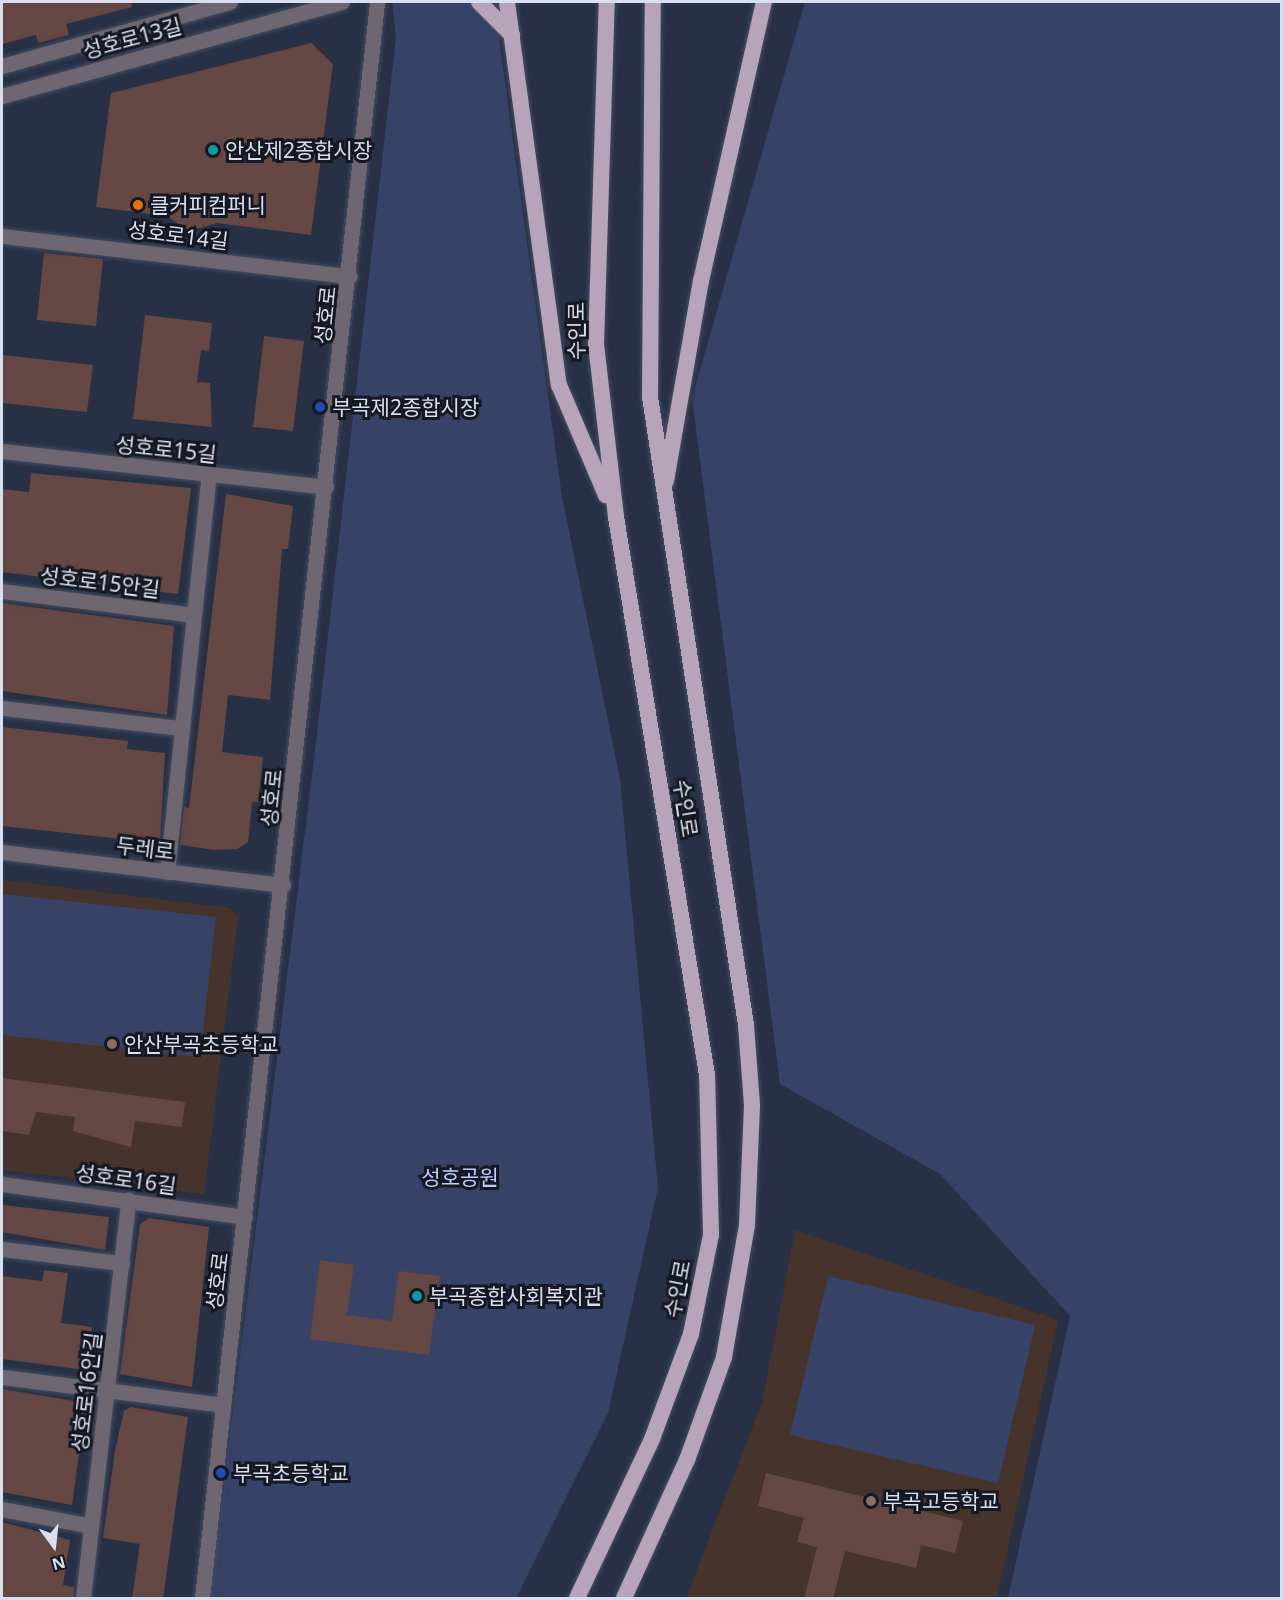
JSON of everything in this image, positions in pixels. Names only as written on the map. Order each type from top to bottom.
[{"type":"highway","points":[[479,2],[512,35]]},
{"type":"highway","points":[[507,2],[559,385],[616,517]]},
{"type":"highway","name":"수인로","points":[[577,1599],[652,1440],[687,1344],[711,1235],[707,1075],[616,517],[596,344],[607,2]]},
{"type":"highway","name":"수인로","points":[[624,1599],[687,1460],[724,1357],[747,1225],[752,1105],[746,1024],[663,496],[647,322],[653,2]]},
{"type":"highway","points":[[663,496],[700,280],[764,2]]},
{"type":"highway","points":[[760,27],[774,2]]},
{"type":"street","name":"성호로13길","points":[[2,66],[230,2]]},
{"type":"street","name":"성호로13길","points":[[2,96],[342,2]]},
{"type":"street","name":"성호로","points":[[202,1599],[350,276],[377,2]]},
{"type":"street","name":"성호로14길","points":[[2,236],[350,276]]},
{"type":"street","name":"성호로15길","points":[[2,451],[326,487]]},
{"type":"street","points":[[166,872],[209,475]]},
{"type":"street","name":"성호로15안길","points":[[2,591],[194,615]]},
{"type":"street","points":[[2,708],[181,729]]},
{"type":"street","name":"두레로","points":[[2,852],[283,885]]},
{"type":"street","name":"성호로16길","points":[[2,1184],[245,1216]]},
{"type":"street","name":"성호로16안길","points":[[83,1599],[109,1390],[128,1200]]},
{"type":"street","points":[[2,1249],[122,1263]]},
{"type":"street","points":[[2,1377],[223,1405]]},
{"type":"street","points":[[2,1509],[91,1526]]},
{"type":"shaded area","name":"안산부곡초등학교","points":[[2,880],[230,908],[238,918],[204,1194],[2,1170]]},
{"type":"shaded area","name":"부곡고등학교","points":[[795,1230],[1058,1320],[997,1598],[686,1598],[762,1403]]},
{"type":"green space","name":"성호공원","points":[[392,2],[494,2],[562,497],[620,779],[658,1188],[608,1413],[516,1598],[210,1598],[314,759],[396,38]]},
{"type":"green space","points":[[805,2],[1281,2],[1281,1598],[1008,1598],[1070,1316],[940,1174],[780,1084],[692,398]]},
{"type":"green space","points":[[2,894],[216,917],[200,1057],[2,1035]]},
{"type":"green space","points":[[828,1276],[1035,1325],[998,1483],[790,1435]]},
{"type":"building","points":[[2,2],[131,2],[132,7],[66,24],[69,35],[38,43],[36,35],[2,44]]},
{"type":"building","name":"안산제2종합시장","points":[[311,43],[333,64],[311,235],[217,223],[190,231],[166,216],[96,207],[111,93]]},
{"type":"building","points":[[44,253],[103,259],[96,326],[37,320]]},
{"type":"building","points":[[145,315],[212,323],[209,351],[201,350],[197,382],[210,383],[212,427],[133,419]]},
{"type":"building","points":[[264,336],[304,341],[293,431],[253,427]]},
{"type":"building","points":[[2,355],[93,365],[87,412],[2,403]]},
{"type":"building","points":[[31,473],[191,488],[178,594],[2,572],[2,489],[29,492]]},
{"type":"building","points":[[226,494],[293,506],[288,549],[282,549],[270,700],[228,695],[222,752],[263,757],[258,802],[252,802],[248,842],[237,849],[214,850],[180,845],[184,807],[189,808]]},
{"type":"building","points":[[2,603],[174,626],[167,715],[2,691]]},
{"type":"building","points":[[2,727],[128,741],[127,749],[165,753],[160,843],[2,826]]},
{"type":"building","points":[[2,1078],[185,1102],[182,1127],[135,1121],[131,1147],[73,1131],[75,1117],[36,1112],[29,1135],[2,1131]]},
{"type":"building","points":[[2,1205],[109,1217],[105,1250],[2,1232]]},
{"type":"building","points":[[149,1218],[209,1227],[192,1387],[120,1374],[140,1224]]},
{"type":"building","name":"부곡종합사회복지관","points":[[320,1260],[354,1265],[347,1315],[392,1321],[399,1271],[440,1276],[429,1355],[310,1339]]},
{"type":"building","points":[[44,1270],[68,1273],[61,1323],[92,1327],[86,1370],[2,1359],[2,1276],[42,1281]]},
{"type":"building","points":[[2,1389],[86,1403],[72,1505],[2,1492]]},
{"type":"building","points":[[131,1407],[188,1417],[163,1599],[132,1599],[140,1544],[103,1538],[115,1450],[124,1411]]},
{"type":"building","points":[[766,1473],[963,1521],[955,1553],[921,1545],[916,1568],[845,1551],[833,1599],[804,1599],[817,1547],[797,1542],[804,1518],[758,1506]]},
{"type":"building","points":[[2,1522],[70,1540],[63,1585],[74,1587],[73,1599],[2,1599]]},
{"type":"place","name":"안산제2종합시장","points":[[213,150]]},
{"type":"place","name":"클커피컴퍼니","points":[[138,205]]},
{"type":"place","name":"부곡제2종합시장","points":[[320,407]]},
{"type":"place","name":"안산부곡초등학교","points":[[112,1044]]},
{"type":"place","name":"부곡종합사회복지관","points":[[417,1296]]},
{"type":"place","name":"부곡초등학교","points":[[221,1473]]},
{"type":"place","name":"부곡고등학교","points":[[871,1501]]}]
